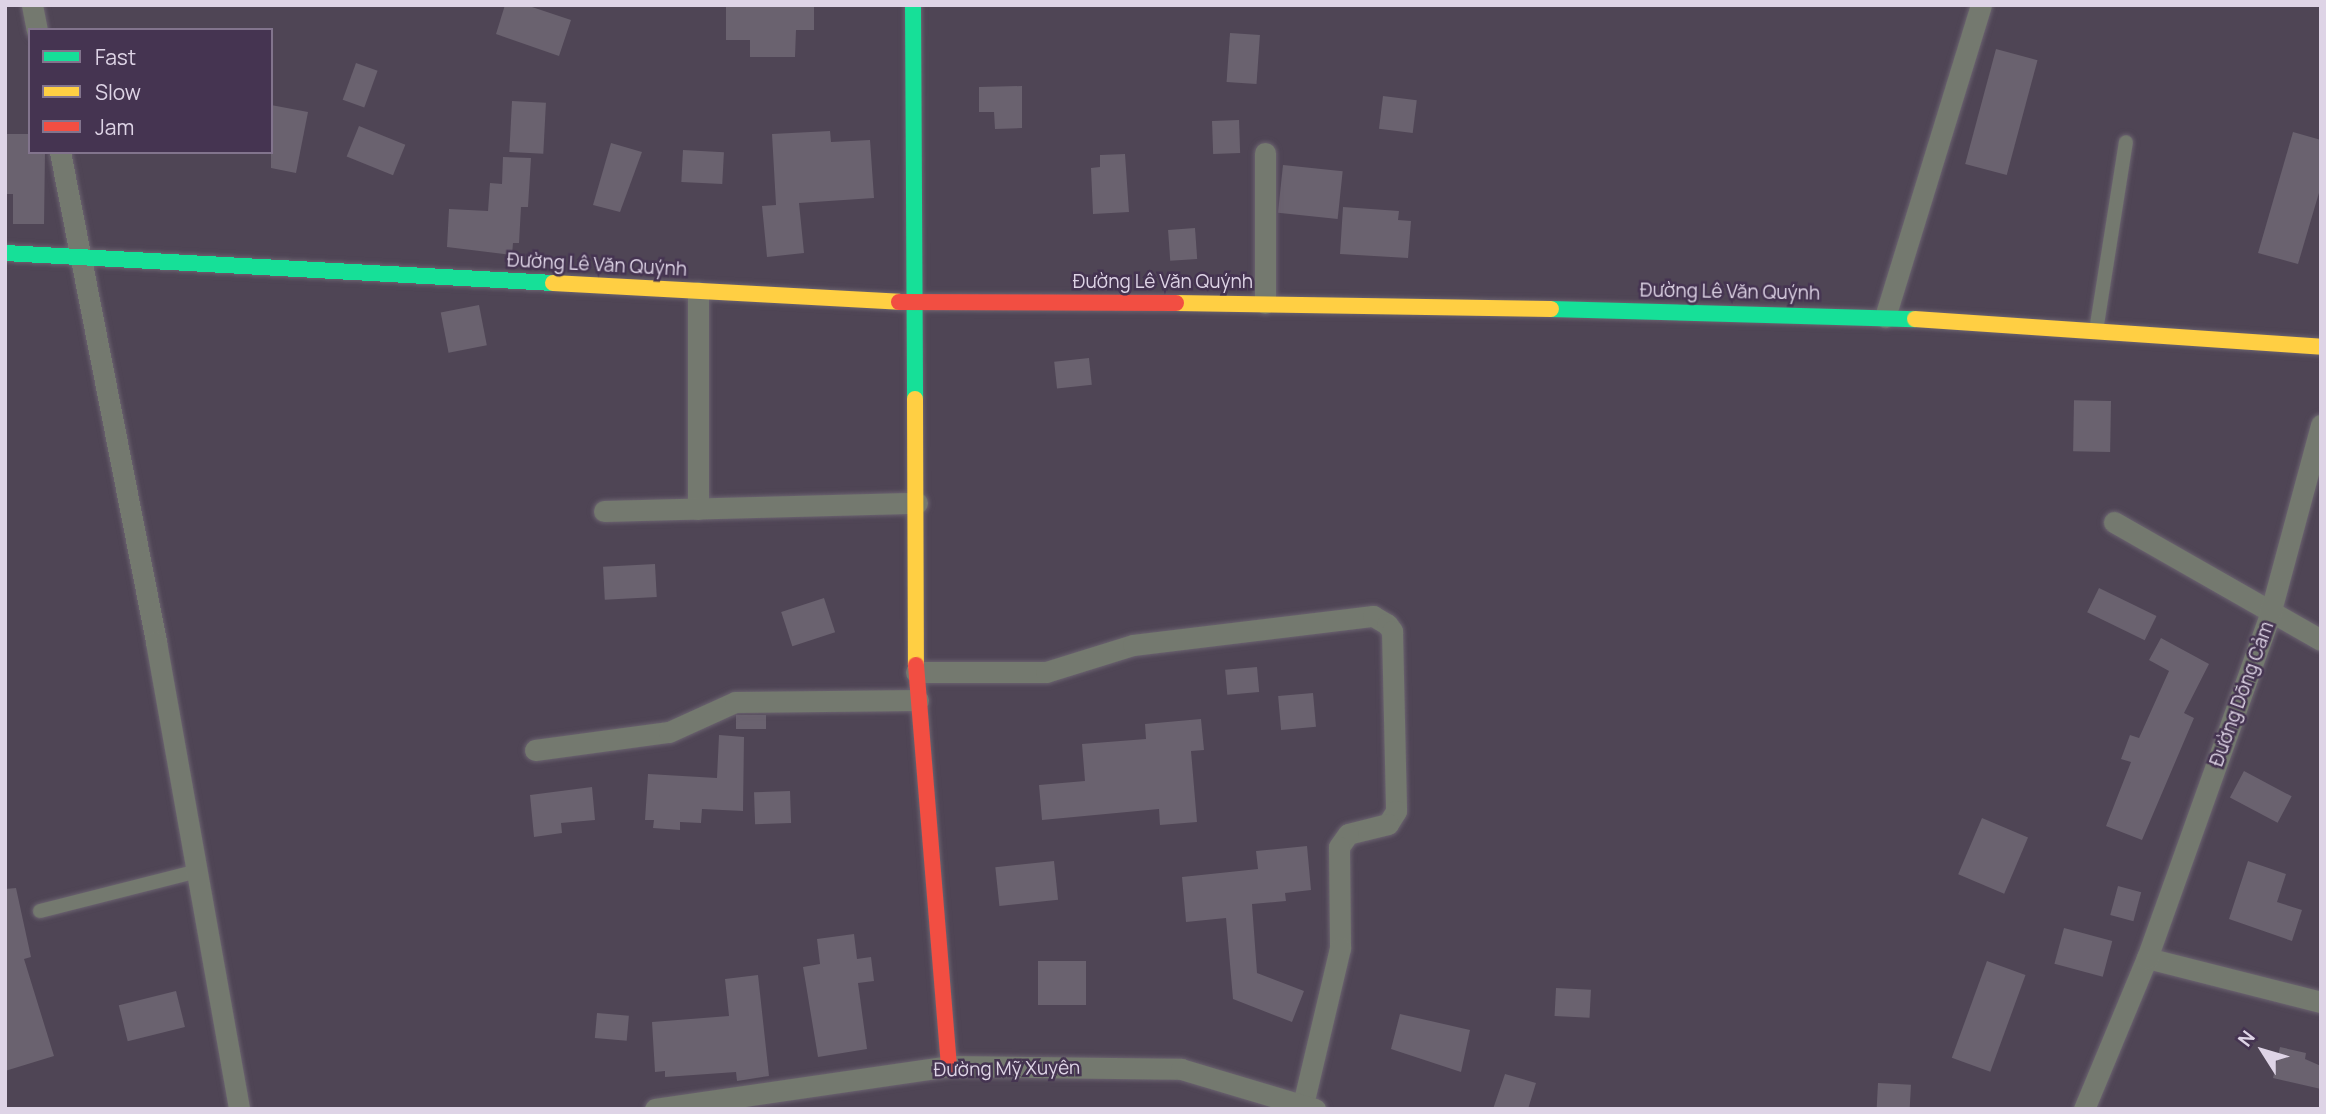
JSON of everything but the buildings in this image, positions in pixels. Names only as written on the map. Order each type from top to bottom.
[{"type":"street","points":[[32,5],[37,28]]},
{"type":"street","points":[[914,5],[918,303],[916,672],[949,1066]]},
{"type":"street","points":[[1885,317],[1981,5]]},
{"type":"street","points":[[1265,153],[1265,303]]},
{"type":"street","points":[[60,154],[198,871],[239,1109]]},
{"type":"street","name":"Đường Lê Văn Quýnh","points":[[5,253],[918,303],[1265,303],[1885,317],[2321,347]]},
{"type":"street","points":[[698,292],[698,509]]},
{"type":"street","name":"Đường Dõng Cảm","points":[[2147,958],[2270,614],[2321,425]]},
{"type":"street","points":[[604,511],[917,503]]},
{"type":"street","points":[[2114,522],[2270,614],[2321,640]]},
{"type":"street","points":[[916,672],[1046,672],[1133,645],[1373,616],[1387,624],[1391,631],[1396,811],[1388,824],[1348,834],[1341,839],[1340,948],[1309,1107]]},
{"type":"street","points":[[535,750],[669,732],[735,702],[918,700]]},
{"type":"street","points":[[2084,1109],[2147,958],[2321,1002]]},
{"type":"street","name":"Đường Mỹ Xuyên","points":[[655,1109],[949,1066],[1181,1069],[1309,1107]]},
{"type":"lane","points":[[2096,331],[2126,142]]},
{"type":"lane","points":[[40,911],[198,871]]},
{"type":"traffic: fast","points":[[913,5],[915,399]]},
{"type":"traffic: fast","points":[[5,253],[553,283]]},
{"type":"traffic: fast","points":[[1551,309],[1915,319]]},
{"type":"traffic: slow","points":[[553,283],[899,302]]},
{"type":"traffic: slow","points":[[1176,303],[1551,309]]},
{"type":"traffic: slow","points":[[1915,319],[2321,347]]},
{"type":"traffic: slow","points":[[915,399],[916,665]]},
{"type":"traffic: jam","points":[[899,302],[1176,303]]},
{"type":"traffic: jam","points":[[916,665],[949,1066]]}]
